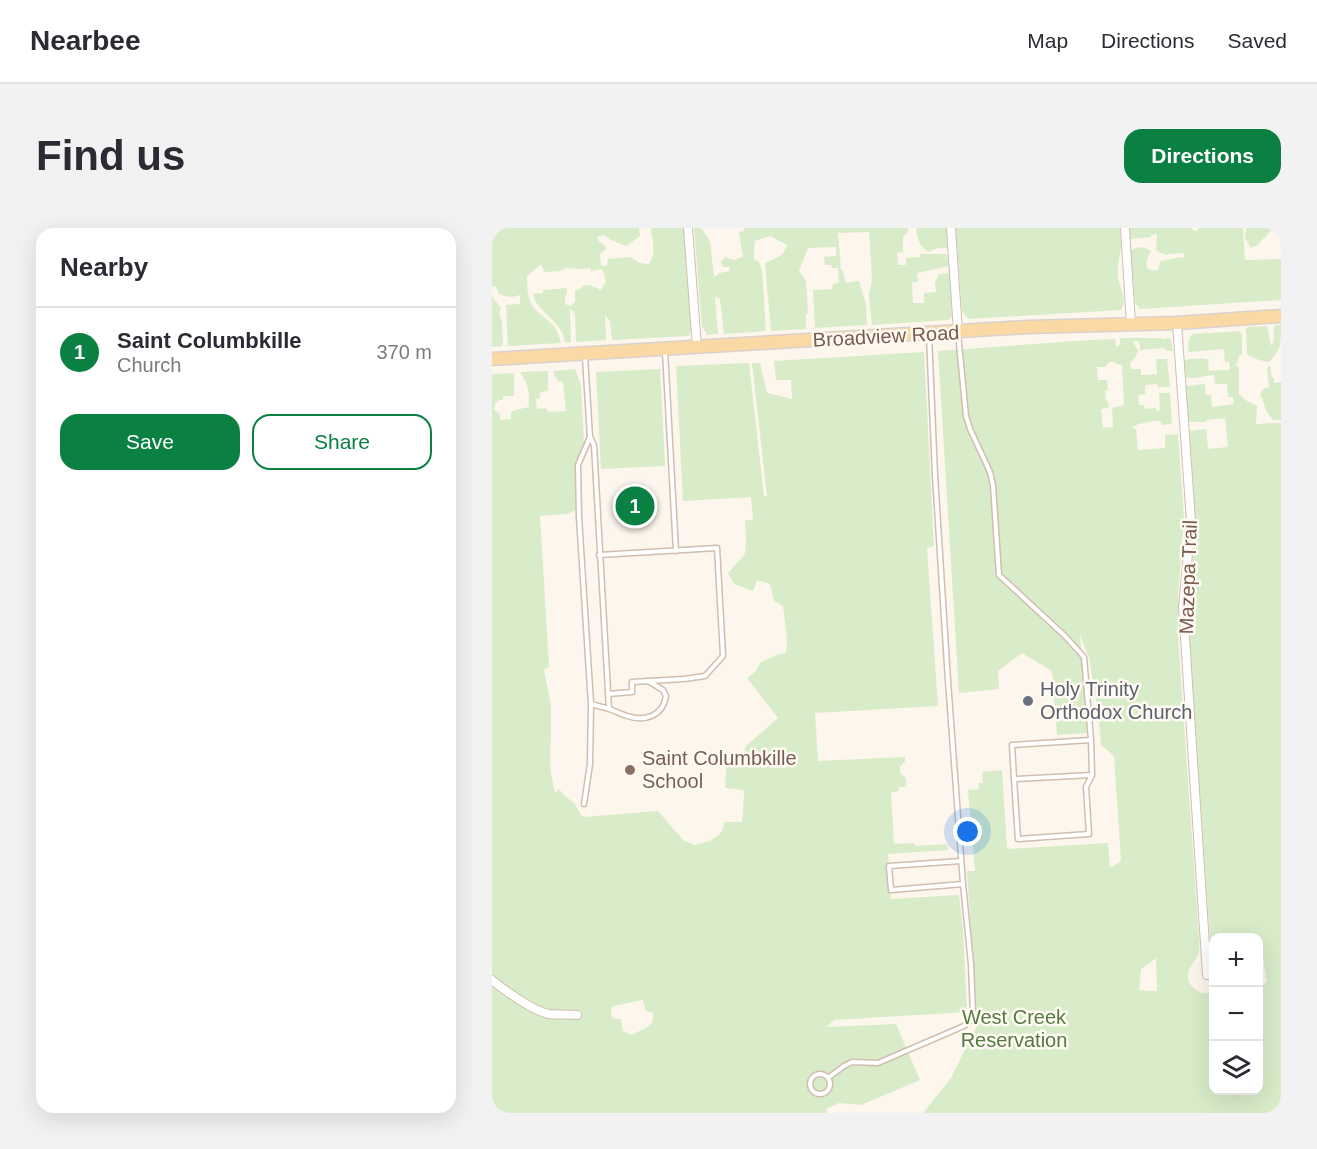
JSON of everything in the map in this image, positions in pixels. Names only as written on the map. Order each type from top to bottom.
[{"type":"main road","name":"Broadview Road","points":[[492,359],[1028,327],[1177,323],[1281,316]]},
{"type":"street","points":[[688,228],[697,347]]},
{"type":"street","points":[[951,228],[958,332]]},
{"type":"street","points":[[1125,228],[1131,324]]},
{"type":"street","name":"Mazepa Trail","points":[[1177,323],[1191,521],[1184,608],[1207,975]]},
{"type":"street","points":[[492,980],[541,1012],[577,1015]]},
{"type":"lane","points":[[958,332],[966,416],[990,472],[993,485],[999,575],[1065,636],[1084,657],[1091,740],[1092,775],[1086,787],[1089,834],[1018,839],[1012,745],[1091,740]]},
{"type":"lane","points":[[828,1078],[852,1062],[878,1063],[964,1026],[971,1020],[973,1014],[948,681],[929,334]]},
{"type":"lane","points":[[665,349],[676,550]]},
{"type":"lane","points":[[585,353],[590,437],[594,445],[609,709]]},
{"type":"lane","points":[[584,804],[590,764],[591,704],[579,517],[578,465],[590,437]]},
{"type":"lane","points":[[599,555],[717,548],[723,656],[705,676],[632,682],[632,692],[608,694]]},
{"type":"lane","points":[[591,704],[633,718],[658,713],[666,699],[665,692],[648,681]]},
{"type":"lane","points":[[1014,779],[1092,775]]},
{"type":"lane","points":[[961,861],[889,867],[891,890],[963,884]]},
{"type":"lane","points":[[817,1074],[823,1074],[828,1078],[830,1084],[828,1090],[816,1093],[811,1089],[812,1078],[817,1074]]},
{"type":"green space","points":[[493,228],[639,228],[640,236],[626,246],[604,235],[597,237],[607,248],[600,254],[601,266],[607,265],[608,259],[630,257],[640,263],[649,264],[653,251],[651,228],[684,228],[692,328],[689,336],[612,340],[610,321],[605,315],[606,340],[576,342],[575,314],[570,309],[571,342],[565,343],[560,328],[539,307],[533,294],[543,293],[543,290],[567,288],[565,304],[570,306],[575,302],[575,290],[590,285],[601,290],[606,281],[602,269],[591,271],[591,268],[566,268],[561,271],[544,272],[540,265],[527,276],[529,298],[535,309],[554,327],[561,343],[508,346],[506,305],[520,304],[520,295],[511,297],[503,295],[498,293],[496,286],[492,287],[492,239],[495,236]]},
{"type":"green space","points":[[694,228],[701,228],[710,241],[714,277],[729,271],[730,267],[723,267],[721,262],[725,257],[734,260],[743,257],[739,232],[744,231],[744,228],[907,228],[909,230],[903,238],[903,252],[897,253],[898,265],[906,265],[906,258],[920,257],[920,254],[946,254],[949,266],[917,273],[918,282],[912,282],[913,303],[924,303],[924,293],[936,292],[935,283],[939,274],[950,273],[952,316],[949,320],[872,325],[869,295],[872,279],[869,232],[838,233],[841,270],[843,270],[845,283],[859,281],[866,305],[867,325],[815,328],[813,290],[832,289],[833,284],[839,283],[838,268],[825,265],[824,257],[836,256],[836,247],[808,248],[799,271],[806,281],[808,314],[806,314],[806,329],[771,331],[765,263],[782,255],[787,245],[770,236],[755,241],[754,249],[754,260],[759,262],[762,270],[766,331],[724,334],[720,299],[715,297],[718,334],[707,335],[702,326]]},
{"type":"green space","points":[[947,228],[948,248],[938,248],[928,252],[918,239],[916,229]]},
{"type":"green space","points":[[956,228],[1120,228],[1121,247],[1118,274],[1123,294],[1123,306],[1121,310],[968,319],[962,311]]},
{"type":"green space","points":[[1129,228],[1191,228],[1197,231],[1199,228],[1243,228],[1245,260],[1281,259],[1281,300],[1140,309],[1135,303],[1130,251],[1140,247],[1151,251],[1147,259],[1150,270],[1158,270],[1160,261],[1184,258],[1184,253],[1168,255],[1156,250],[1157,234],[1151,237],[1130,239]]},
{"type":"green space","points":[[1246,228],[1269,228],[1271,231],[1251,248],[1245,238]]},
{"type":"green space","points":[[492,296],[501,309],[499,314],[502,321],[503,346],[492,347]]},
{"type":"green space","points":[[1275,325],[1281,325],[1280,342],[1276,354],[1269,362],[1247,355],[1246,329],[1267,326],[1271,346]]},
{"type":"green space","name":"West Creek Reservation","points":[[1240,331],[1242,354],[1237,364],[1234,364],[1239,367],[1239,394],[1257,406],[1256,424],[1281,423],[1281,1113],[923,1113],[951,1078],[977,1025],[967,871],[975,871],[968,790],[979,789],[978,783],[983,783],[982,772],[1002,770],[1007,849],[1108,843],[1110,868],[1121,861],[1114,756],[1101,745],[1089,658],[1080,634],[1087,733],[1057,735],[1052,671],[1022,653],[998,671],[999,689],[959,693],[938,351],[1115,339],[1116,347],[1120,345],[1120,338],[1170,338],[1173,351],[1166,351],[1164,348],[1140,350],[1139,341],[1133,341],[1138,351],[1130,363],[1131,369],[1141,369],[1141,375],[1157,374],[1156,359],[1167,359],[1170,387],[1158,387],[1158,384],[1145,385],[1145,394],[1138,395],[1139,405],[1144,405],[1145,409],[1156,408],[1156,411],[1160,410],[1159,393],[1170,393],[1172,424],[1163,425],[1159,421],[1152,421],[1133,426],[1133,429],[1136,429],[1138,450],[1165,448],[1165,435],[1178,434],[1184,518],[1178,595],[1178,636],[1199,946],[1188,979],[1199,992],[1209,993],[1209,1095],[1263,1095],[1263,984],[1267,982],[1263,958],[1263,933],[1210,933],[1188,635],[1187,607],[1194,516],[1190,431],[1206,429],[1208,449],[1228,447],[1225,418],[1206,420],[1206,422],[1188,422],[1186,386],[1204,384],[1206,395],[1211,395],[1212,407],[1234,404],[1233,397],[1228,397],[1227,384],[1215,384],[1214,375],[1186,377],[1184,361],[1189,359],[1208,359],[1209,371],[1227,371],[1230,368],[1229,362],[1225,362],[1224,349],[1189,352],[1188,344],[1191,336]],"holes":[[[1109,362],[1122,365],[1124,405],[1112,408],[1113,427],[1103,428],[1101,409],[1109,408],[1105,391],[1108,390],[1107,380],[1098,380],[1097,367],[1105,367]],[[1156,958],[1157,991],[1139,990],[1141,969]]]},
{"type":"green space","points":[[924,352],[934,546],[927,548],[938,706],[815,713],[818,761],[905,757],[900,773],[906,778],[906,787],[899,787],[899,791],[891,792],[894,844],[914,843],[916,846],[947,844],[948,850],[888,854],[891,899],[959,895],[967,1012],[834,1020],[827,1027],[896,1024],[920,1080],[861,1105],[839,1103],[826,1109],[827,1113],[492,1113],[492,374],[514,373],[514,396],[503,396],[503,400],[495,403],[494,410],[499,413],[501,420],[511,419],[511,412],[529,407],[526,382],[520,372],[548,371],[548,391],[540,392],[540,398],[536,399],[537,409],[545,408],[549,412],[566,411],[563,382],[558,381],[554,371],[575,369],[581,385],[584,443],[576,464],[576,510],[567,514],[540,516],[549,667],[544,670],[551,705],[550,752],[555,793],[559,789],[575,804],[584,817],[658,811],[683,840],[694,845],[710,841],[720,834],[724,822],[742,822],[745,792],[725,788],[727,754],[745,756],[745,747],[778,718],[747,678],[755,672],[761,662],[786,653],[787,640],[783,606],[774,601],[770,584],[757,580],[753,591],[734,584],[728,573],[745,554],[745,520],[753,520],[751,497],[683,501],[676,366],[749,363],[764,496],[767,497],[752,363],[760,363],[767,393],[792,399],[791,380],[776,380],[774,361]],"holes":[[[643,1000],[646,1011],[653,1013],[652,1023],[631,1035],[623,1031],[621,1019],[612,1018],[611,1008]]]},
{"type":"green space","points":[[1270,365],[1274,383],[1281,382],[1281,420],[1272,420],[1260,395],[1263,389],[1269,387],[1267,369]]},
{"type":"green space","points":[[660,369],[665,466],[601,469],[596,372]]},
{"type":"place","name":"Saint Columbkille","points":[[635,506]]},
{"type":"place","name":"Holy Trinity Orthodox Church","points":[[1028,701]]},
{"type":"place","name":"Saint Columbkille School","points":[[630,770]]}]
